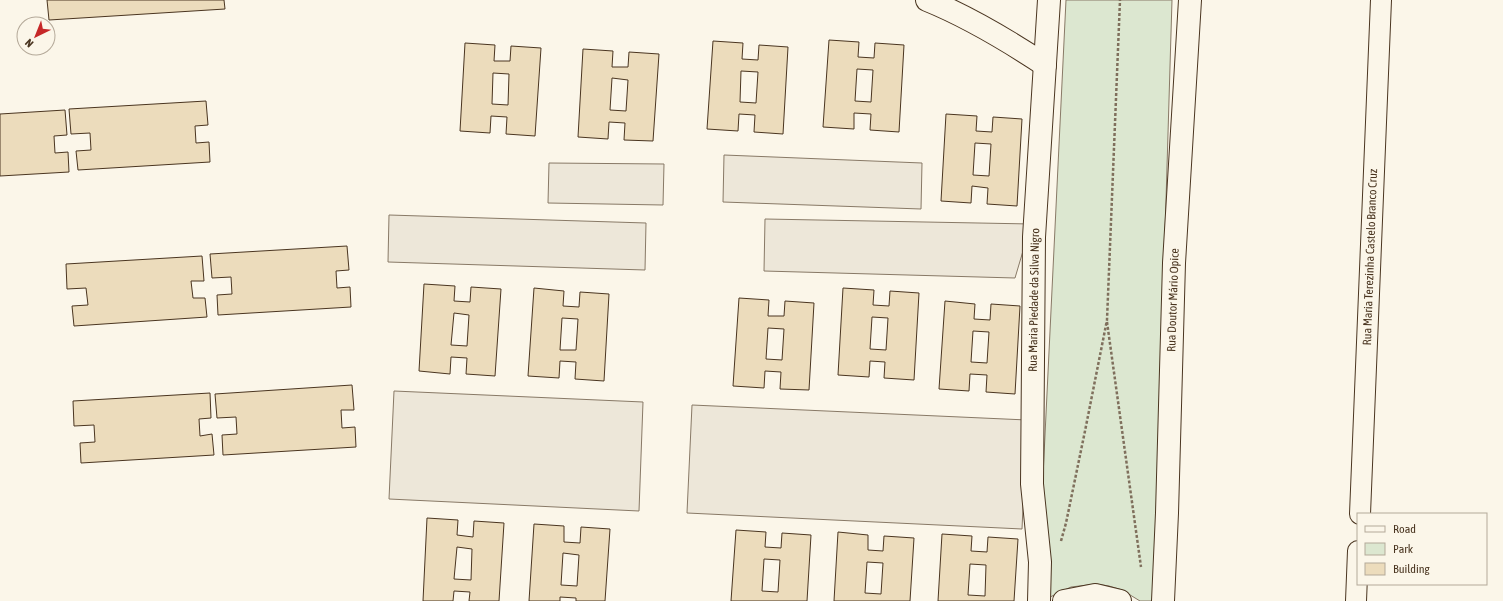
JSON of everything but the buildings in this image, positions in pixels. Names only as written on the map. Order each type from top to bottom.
[{"type":"street","points":[[927,0],[954,11],[981,25],[1007,40],[1044,65]]},
{"type":"street","name":"Rua Maria Piedade da Silva Nigro","points":[[1039,601],[1040,562],[1032,484],[1034,253],[1049,0]]},
{"type":"street","name":"Rua Doutor Mário Opice","points":[[1163,601],[1174,263],[1190,0]]},
{"type":"street","name":"Rua Maria Terezinha Castelo Branco Cruz","points":[[1360,513],[1381,0]]},
{"type":"street","points":[[1356,601],[1357,576]]},
{"type":"street","points":[[1064,601],[1095,595],[1120,601]]},
{"type":"path","points":[[1060,545],[1066,524],[1106,320],[1120,0]]},
{"type":"path","points":[[1106,320],[1141,570]]},
{"type":"green space","points":[[1066,0],[1172,0],[1154,601],[1140,601],[1122,590],[1096,584],[1071,587],[1048,598],[1037,601]]},
{"type":"shaded area","points":[[724,155],[922,163],[921,209],[723,202]]},
{"type":"shaded area","points":[[549,163],[664,164],[663,205],[548,203]]},
{"type":"shaded area","points":[[389,215],[646,223],[645,270],[388,262]]},
{"type":"shaded area","points":[[765,219],[1031,224],[1015,278],[764,271]]},
{"type":"shaded area","points":[[394,391],[643,402],[639,511],[389,499]]},
{"type":"shaded area","points":[[692,405],[1027,420],[1022,529],[687,513]]}]
